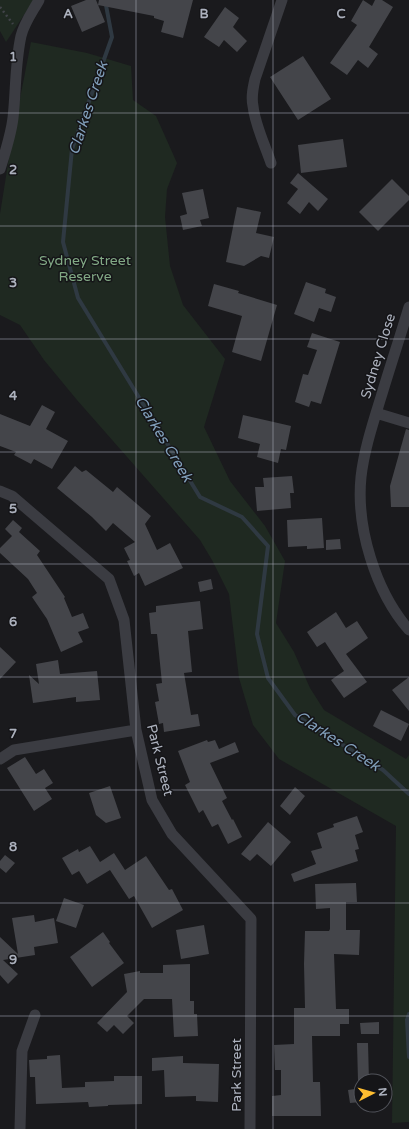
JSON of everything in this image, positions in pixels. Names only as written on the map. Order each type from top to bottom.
[{"type":"street","points":[[0,169],[3,152],[13,120],[22,36],[24,28],[39,0]]},
{"type":"street","points":[[271,163],[252,106],[255,79],[282,0]]},
{"type":"street","name":"Sydney Close","points":[[409,307],[376,413],[366,449],[361,477],[361,508],[365,536],[372,563],[385,594],[402,622],[409,630]]},
{"type":"street","points":[[376,413],[409,423]]},
{"type":"street","name":"Park Street","points":[[0,491],[12,496],[109,579],[124,620],[136,730],[152,800],[172,834],[251,918],[250,1129]]},
{"type":"street","points":[[0,759],[14,750],[136,730]]},
{"type":"street","points":[[20,1129],[22,1051],[35,1015]]},
{"type":"path","points":[[0,7],[22,36]]},
{"type":"green space","points":[[0,0],[34,0],[6,42],[0,31]]},
{"type":"green space","name":"Sydney Street Reserve","points":[[31,42],[87,53],[131,66],[133,100],[156,116],[177,163],[167,189],[165,217],[170,266],[183,305],[225,359],[204,427],[230,481],[265,526],[285,561],[276,623],[294,652],[310,688],[324,710],[406,759],[409,755],[409,1122],[392,1123],[396,826],[279,759],[253,725],[239,678],[229,594],[200,540],[77,400],[44,360],[20,325],[0,315],[0,214],[11,145]]},
{"type":"building","points":[[86,0],[96,0],[105,22],[82,32],[71,6]]},
{"type":"building","points":[[99,0],[193,0],[183,38],[161,32],[164,21],[154,18],[154,16],[98,5]]},
{"type":"building","points":[[363,0],[372,6],[375,0],[382,0],[393,7],[369,47],[378,54],[368,68],[358,60],[347,75],[330,63],[357,25],[351,21]]},
{"type":"building","points":[[225,7],[239,18],[233,27],[247,41],[237,52],[224,40],[219,47],[204,37]]},
{"type":"building","points":[[303,56],[331,99],[298,120],[270,77]]},
{"type":"building","points":[[343,139],[347,167],[301,173],[298,145]]},
{"type":"building","points":[[298,173],[328,199],[318,211],[309,202],[300,214],[287,203],[298,189],[290,183]]},
{"type":"building","points":[[392,179],[409,196],[409,200],[378,231],[359,212]]},
{"type":"building","points":[[203,189],[209,218],[200,220],[202,226],[183,230],[180,216],[187,214],[182,193]]},
{"type":"building","points":[[237,207],[261,212],[256,233],[274,237],[269,258],[261,256],[244,266],[226,262]]},
{"type":"building","points":[[306,282],[326,289],[325,293],[336,297],[331,312],[319,308],[314,322],[294,314]]},
{"type":"building","points":[[214,284],[239,291],[238,293],[277,305],[261,361],[232,352],[242,316],[208,306]]},
{"type":"building","points":[[312,333],[340,342],[321,404],[311,401],[309,407],[295,402],[303,374],[308,375],[317,350],[307,347]]},
{"type":"building","points":[[42,405],[55,412],[46,429],[68,441],[52,469],[34,459],[31,464],[14,455],[16,452],[0,446],[0,414],[30,426]]},
{"type":"building","points":[[243,415],[291,426],[286,450],[281,449],[278,463],[257,457],[260,444],[238,438]]},
{"type":"building","points":[[406,429],[409,430],[409,507],[391,507],[390,486]]},
{"type":"building","points":[[75,466],[82,472],[86,470],[113,492],[117,487],[151,516],[145,524],[157,550],[170,543],[183,568],[145,586],[139,573],[134,576],[127,561],[130,560],[124,548],[135,542],[113,523],[106,531],[92,517],[57,488]]},
{"type":"building","points":[[292,476],[294,493],[290,493],[291,508],[257,511],[255,487],[264,487],[263,478]]},
{"type":"building","points":[[322,518],[324,548],[307,549],[307,546],[288,547],[287,520]]},
{"type":"building","points":[[13,520],[22,528],[19,532],[40,551],[37,555],[65,597],[64,598],[72,617],[83,613],[89,628],[78,632],[83,642],[61,652],[47,619],[32,597],[37,593],[28,579],[0,553],[0,548],[12,536],[5,529]]},
{"type":"building","points":[[340,539],[341,549],[326,550],[326,540]]},
{"type":"building","points":[[211,579],[213,589],[200,592],[198,582]]},
{"type":"building","points":[[200,601],[203,629],[188,631],[192,672],[184,673],[191,715],[198,714],[200,726],[164,732],[163,723],[159,724],[155,702],[159,701],[156,684],[162,683],[157,634],[151,634],[149,613],[156,612],[156,606]]},
{"type":"building","points":[[336,612],[346,628],[357,621],[368,638],[346,654],[367,682],[344,698],[331,680],[344,671],[325,642],[317,647],[307,632]]},
{"type":"building","points":[[0,647],[16,662],[0,679]]},
{"type":"building","points":[[58,660],[60,674],[97,671],[100,700],[76,702],[76,697],[33,703],[29,675],[39,684],[36,664]]},
{"type":"building","points":[[409,677],[409,711],[392,690]]},
{"type":"building","points":[[381,710],[409,724],[401,741],[373,726]]},
{"type":"building","points":[[207,740],[208,742],[215,740],[219,749],[235,742],[239,752],[210,763],[227,798],[222,801],[242,837],[228,844],[218,824],[212,827],[203,810],[199,813],[185,785],[190,782],[178,751]]},
{"type":"building","points":[[25,757],[36,774],[44,769],[53,783],[45,788],[52,799],[34,811],[7,768]]},
{"type":"building","points":[[110,786],[121,818],[106,823],[96,815],[89,793]]},
{"type":"building","points":[[295,787],[305,796],[290,815],[280,806]]},
{"type":"building","points":[[357,816],[363,832],[355,835],[359,849],[355,850],[358,861],[294,882],[291,874],[316,864],[311,851],[322,848],[317,833],[334,827],[333,824]]},
{"type":"building","points":[[268,822],[291,842],[271,866],[257,854],[250,861],[241,854]]},
{"type":"building","points":[[90,846],[100,862],[114,853],[125,870],[146,856],[169,890],[172,889],[183,910],[152,928],[134,896],[129,899],[110,870],[87,884],[79,871],[72,875],[62,858],[78,849],[79,852]]},
{"type":"building","points":[[5,855],[15,863],[6,873],[0,868],[0,861]]},
{"type":"building","points":[[356,883],[357,902],[346,902],[346,930],[360,930],[359,955],[334,954],[336,1009],[349,1009],[349,1024],[340,1024],[340,1036],[312,1036],[313,1082],[320,1082],[321,1116],[272,1116],[272,1096],[281,1095],[281,1070],[275,1070],[274,1045],[294,1044],[294,1008],[305,1008],[305,931],[329,931],[330,929],[330,908],[316,909],[315,884]]},
{"type":"building","points":[[64,898],[84,905],[76,928],[56,921]]},
{"type":"building","points":[[34,915],[35,922],[54,918],[58,943],[34,947],[35,955],[3,960],[18,974],[8,984],[0,975],[0,937],[18,954],[12,918]]},
{"type":"building","points":[[204,925],[209,954],[181,959],[176,930]]},
{"type":"building","points":[[103,932],[110,942],[109,943],[124,963],[92,987],[70,957]]},
{"type":"building","points":[[190,964],[190,1001],[194,1001],[194,1014],[197,1014],[198,1036],[174,1037],[172,999],[144,999],[127,1016],[134,1023],[123,1034],[114,1025],[107,1032],[97,1023],[127,992],[124,974],[140,971],[140,973],[163,973],[163,965]]},
{"type":"building","points":[[379,1022],[379,1034],[361,1034],[360,1023]]},
{"type":"building","points":[[357,1043],[368,1043],[369,1073],[358,1073]]},
{"type":"building","points":[[60,1055],[62,1088],[85,1087],[85,1082],[114,1081],[114,1076],[142,1076],[142,1104],[89,1107],[88,1102],[36,1104],[35,1077],[30,1077],[29,1060],[47,1059],[47,1056]]},
{"type":"building","points":[[183,1056],[183,1063],[219,1064],[218,1102],[196,1101],[196,1096],[165,1097],[164,1070],[152,1071],[152,1058]]},
{"type":"building","points":[[353,1089],[353,1103],[350,1103],[348,1090]]},
{"type":"waterway","name":"Clarkes Creek","points":[[105,0],[112,37],[72,149],[63,242],[78,298],[200,497],[242,517],[268,546],[257,634],[268,678],[295,715],[383,770],[409,794]]},
{"type":"waterway","name":"Clarkes Creek","points":[[409,1014],[407,1020],[409,1057]]}]
